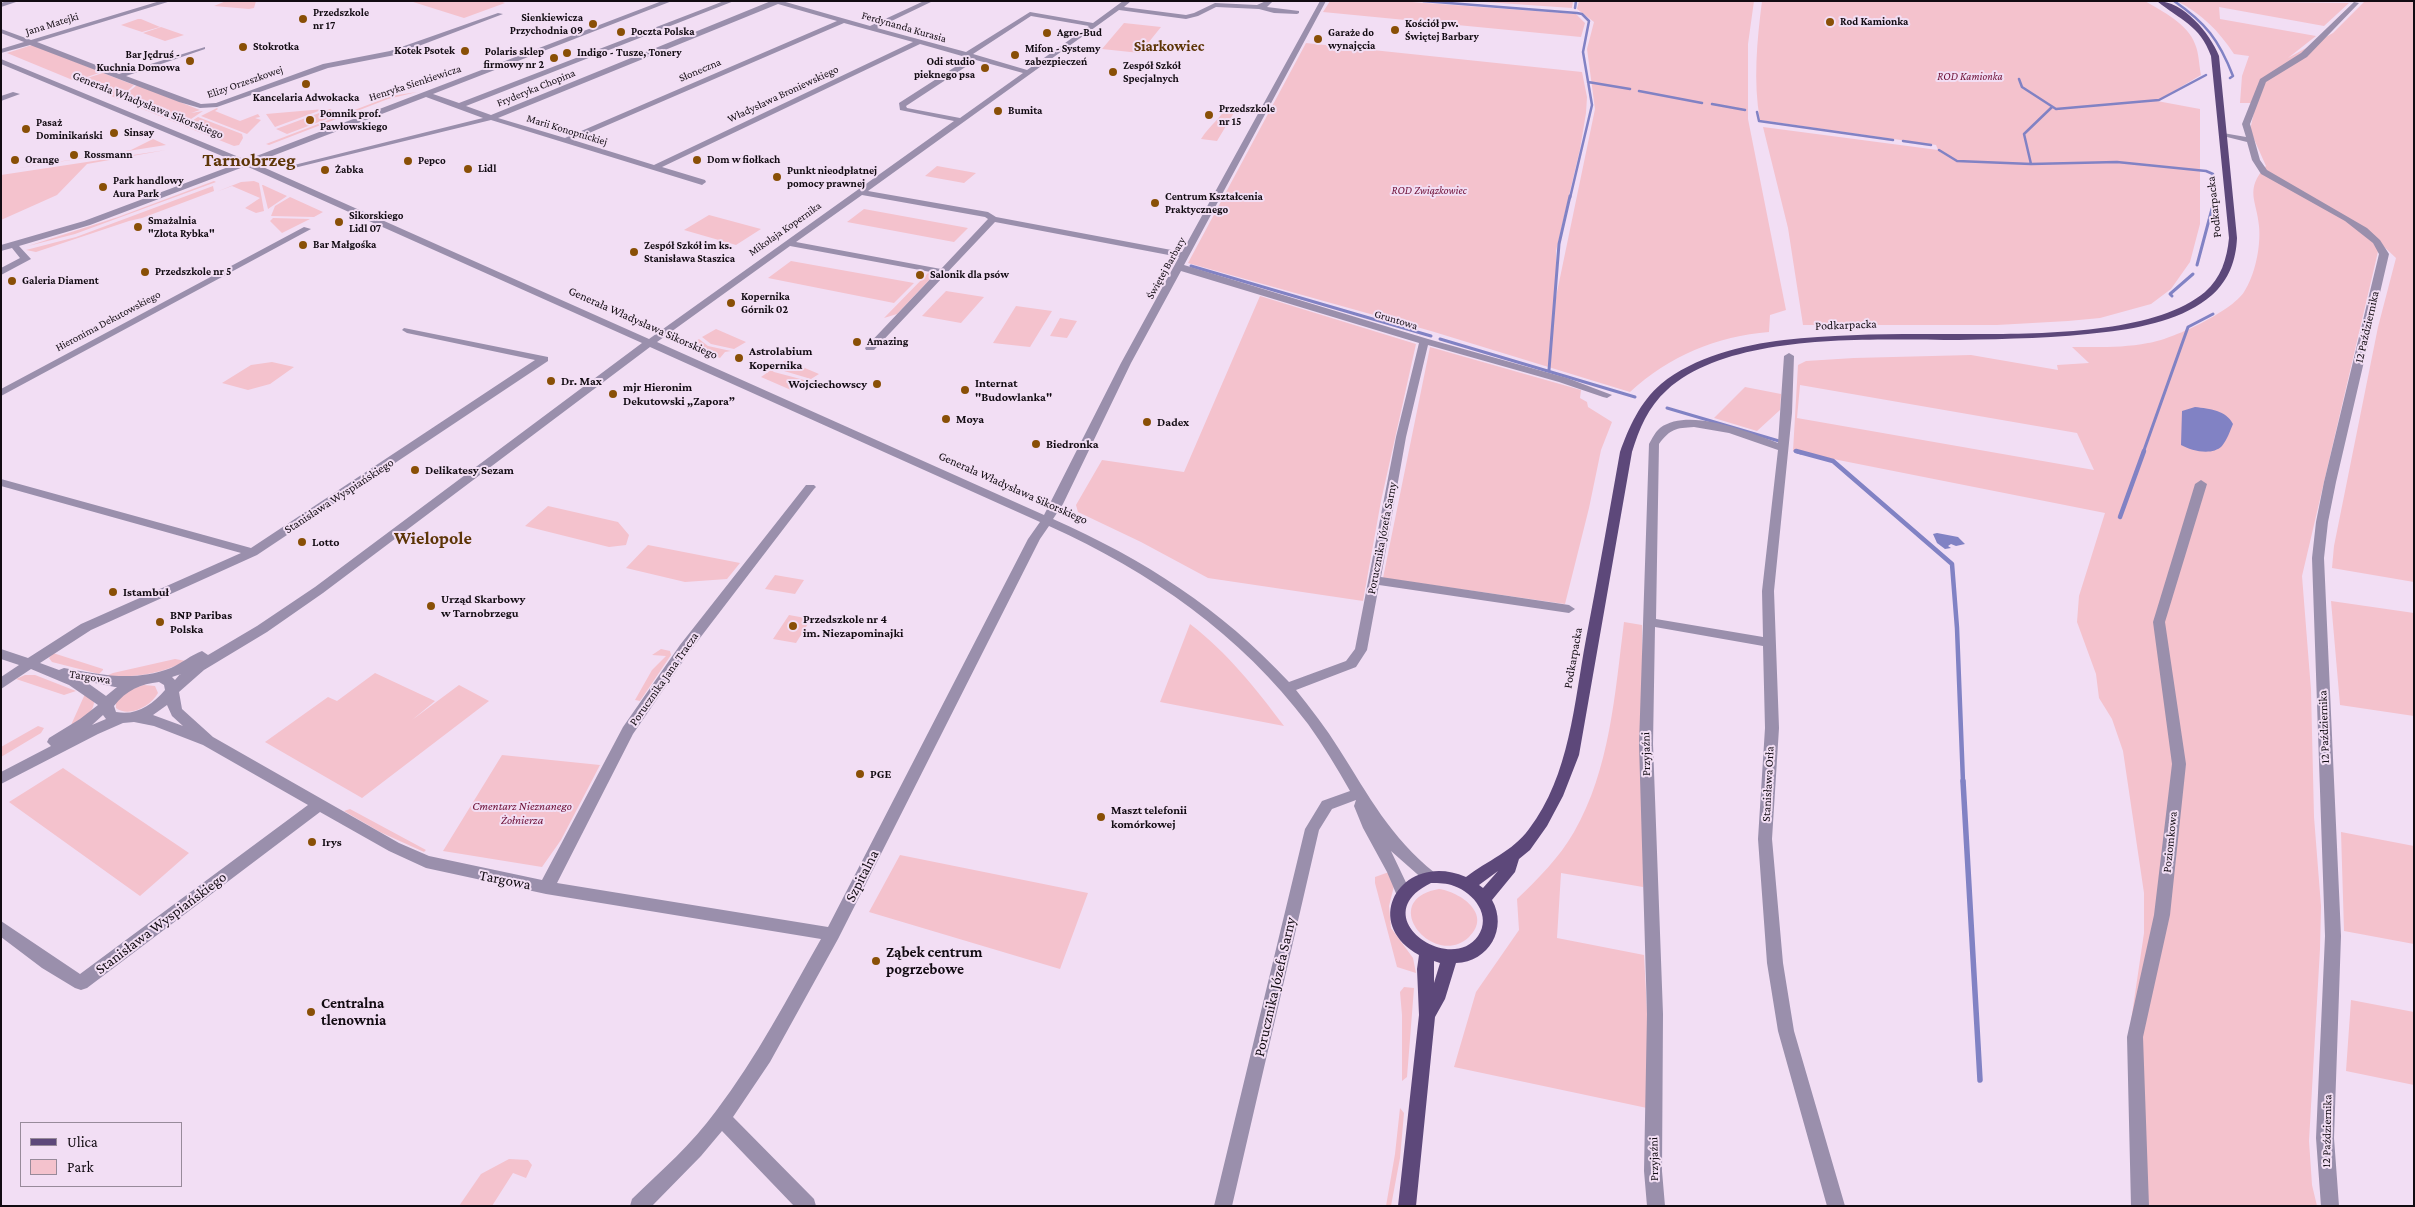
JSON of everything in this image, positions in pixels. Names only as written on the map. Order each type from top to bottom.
[{"type":"main road","name":"Podkarpacka","points":[[1468,885],[1500,862],[1512,857],[1524,846],[1549,810],[1572,755],[1626,452],[1640,418],[1653,397],[1679,377],[1705,363],[1732,354],[1767,346],[1820,340],[2079,332],[2133,325],[2174,312],[2209,292],[2222,278],[2230,262],[2233,238],[2216,65],[2212,48],[2205,35],[2193,23],[2160,1]]},
{"type":"main road","name":"Podkarpacka","points":[[1484,898],[1507,873],[1512,857]]},
{"type":"main road","points":[[1430,878],[1450,878],[1468,885],[1484,898],[1490,911],[1492,925],[1488,938],[1479,948],[1466,955],[1450,957],[1428,952],[1408,938],[1398,919],[1398,905],[1403,893],[1419,881],[1430,878]]},
{"type":"main road","points":[[1407,1206],[1427,1015],[1425,969],[1428,952]]},
{"type":"main road","points":[[1427,1015],[1437,999],[1450,957]]},
{"type":"street","points":[[1,5],[16,1]]},
{"type":"street","name":"Jana Matejki","points":[[1,52],[168,1]]},
{"type":"street","name":"Henryka Sienkiewicza","points":[[242,162],[670,1]]},
{"type":"street","points":[[458,106],[731,1]]},
{"type":"street","points":[[871,28],[930,1]]},
{"type":"street","name":"Mikołaja Kopernika","points":[[649,343],[1128,1]]},
{"type":"street","points":[[1261,7],[1270,1]]},
{"type":"street","name":"Świętej Barbary","points":[[1046,520],[1057,504],[1126,363],[1323,1]]},
{"type":"street","name":"Ferdynanda Kurasia","points":[[782,2],[1028,72]]},
{"type":"street","name":"Fryderyka Chopina","points":[[294,166],[490,118],[782,2]]},
{"type":"street","points":[[2223,135],[2250,140],[2246,124],[2263,82],[2304,55],[2356,3]]},
{"type":"street","points":[[1118,8],[1191,16],[1211,6],[1261,7],[1274,11],[1297,12]]},
{"type":"street","name":"Elizy Orzeszkowej","points":[[1,31],[200,106],[210,106],[326,66],[392,52],[500,14]]},
{"type":"street","points":[[966,55],[1030,14],[1096,25]]},
{"type":"street","name":"Słoneczna","points":[[565,141],[844,20]]},
{"type":"street","name":"Władysława Broniewskiego","points":[[654,168],[921,41]]},
{"type":"street","points":[[118,76],[203,48]]},
{"type":"street","points":[[960,120],[904,110],[902,105],[975,57]]},
{"type":"street","name":"Generała Władysława Sikorskiego","points":[[1,62],[242,162],[1046,520],[1116,553],[1187,596],[1236,635],[1313,720],[1338,758],[1358,794],[1399,850],[1430,878]]},
{"type":"street","name":"Henryka Sienkiewicza","points":[[1,248],[87,223],[382,105],[472,76]]},
{"type":"street","points":[[1,99],[16,94]]},
{"type":"street","name":"Marii Konopnickiej","points":[[426,94],[490,118],[702,182]]},
{"type":"street","name":"12 Października","points":[[2250,140],[2256,160],[2264,172],[2365,230],[2382,247],[2384,254],[2330,482],[2322,522],[2318,558],[2333,936],[2325,1138],[2330,1206]]},
{"type":"street","points":[[860,192],[988,215],[993,219],[1185,255]]},
{"type":"street","points":[[870,348],[993,219]]},
{"type":"street","name":"Hieronima Dekutowskiego","points":[[1,393],[306,229]]},
{"type":"street","points":[[787,243],[944,272]]},
{"type":"street","points":[[1,272],[26,259],[14,245]]},
{"type":"street","name":"Gruntowa","points":[[1179,267],[1424,341],[1563,380],[1608,395]]},
{"type":"street","name":"Stanisława Wyspiańskiego","points":[[1,684],[62,640],[86,627],[252,552],[544,359],[407,330]]},
{"type":"street","name":"Porucznika Józefa Sarny","points":[[1286,688],[1351,664],[1357,659],[1361,650],[1401,437],[1424,341]]},
{"type":"street","points":[[1,778],[93,730],[154,709],[163,702],[183,678],[311,596],[649,343]]},
{"type":"street","name":"Stanisława Orła","points":[[1789,356],[1783,448],[1768,591],[1772,728],[1765,839],[1775,963],[1786,1031],[1836,1206]]},
{"type":"street","name":"Przyjaźni","points":[[1656,1206],[1653,1171],[1655,1014],[1646,744],[1653,455],[1656,437],[1671,426],[1697,423],[1716,426],[1783,448]]},
{"type":"street","points":[[1,482],[252,552]]},
{"type":"street","name":"Poziomkowa","points":[[2140,1206],[2135,1037],[2162,915],[2179,764],[2159,622],[2201,484]]},
{"type":"street","name":"Porucznika Jana Tracza","points":[[546,888],[628,731],[685,648],[810,487]]},
{"type":"street","name":"Szpitalna","points":[[639,1206],[695,1150],[722,1118],[764,1056],[832,934],[1034,539],[1046,520]]},
{"type":"street","points":[[1,778],[85,723],[108,705],[116,693],[135,682],[156,678],[178,670],[382,542]]},
{"type":"street","points":[[1374,580],[1569,609]]},
{"type":"street","points":[[1649,622],[1768,642]]},
{"type":"street","name":"Targowa","points":[[1,654],[45,670],[100,695],[108,705],[110,715],[156,721],[208,741],[394,847],[426,862],[459,871],[546,888],[832,934]]},
{"type":"street","name":"Targowa","points":[[45,670],[114,682],[135,682]]},
{"type":"street","points":[[156,678],[168,681],[171,686],[171,692]]},
{"type":"street","name":"Targowa","points":[[171,692],[177,712],[208,741]]},
{"type":"street","name":"Generała Władysława Sikorskiego","points":[[1358,794],[1364,815],[1399,877],[1403,893]]},
{"type":"street","name":"Porucznika Józefa Sarny","points":[[1224,1206],[1312,829],[1327,805],[1358,794]]},
{"type":"street","name":"Stanisława Wyspiańskiego","points":[[1,928],[48,963],[81,983],[319,805]]},
{"type":"street","points":[[722,1118],[807,1206]]},
{"type":"green space","points":[[226,1],[256,1],[254,8],[249,9],[214,6]]},
{"type":"green space","points":[[410,1],[500,1],[505,3],[464,18]]},
{"type":"green space","points":[[1330,1],[1398,1],[1576,14],[1585,23],[1581,37],[1323,12]]},
{"type":"green space","points":[[1470,1],[1573,1],[1572,8]]},
{"type":"green space","name":"ROD Związkowiec","points":[[1579,1],[1754,1],[1748,44],[1748,119],[1786,310],[1770,315],[1769,332],[1731,338],[1695,350],[1661,368],[1630,392],[1431,331],[1188,263],[1306,43],[1582,72],[1587,97],[1586,113],[1580,149],[1556,251],[1556,297],[1595,109],[1587,49],[1594,22],[1577,9]]},
{"type":"green space","name":"ROD Kamionka","points":[[1762,1],[2145,1],[2159,9],[2181,24],[2192,37],[2197,51],[2201,75],[2157,101],[2200,109],[2200,224],[2190,262],[2171,289],[2151,304],[2100,318],[1997,325],[1803,325],[1788,228],[1763,127],[1938,150],[1936,145],[1760,120],[1756,76]]},
{"type":"green space","points":[[2177,1],[2349,3],[2324,26],[2219,7],[2220,19],[2316,36],[2288,58],[2333,33],[2365,1],[2414,1],[2414,582],[2332,568],[2334,546],[2378,327],[2396,258],[2380,243],[2302,576],[2311,690],[2314,817],[2321,906],[2309,1141],[2312,1185],[2317,1206],[2146,1206],[2131,1021],[2144,933],[2144,893],[2123,751],[2112,719],[2099,698],[2096,674],[2077,622],[2079,596],[2105,513],[1793,451],[1798,365],[1806,361],[1971,355],[2058,370],[2057,365],[2089,363],[2072,347],[2139,345],[2171,337],[2200,324],[2227,308],[2244,292],[2254,269],[2259,243],[2258,217],[2253,196],[2255,182],[2266,166],[2250,130],[2256,103],[2240,103],[2242,76],[2249,56],[2234,54],[2209,23]],"holes":[[[1800,385],[2077,433],[2094,470],[1797,418]]]},
{"type":"green space","points":[[138,19],[160,27],[142,32],[121,25]]},
{"type":"green space","points":[[1124,23],[1161,27],[1140,53],[1102,49]]},
{"type":"green space","points":[[161,27],[184,35],[165,41],[143,33]]},
{"type":"green space","points":[[32,45],[102,72],[75,81],[7,53]]},
{"type":"green space","points":[[103,73],[134,85],[118,99],[77,81]]},
{"type":"green space","points":[[137,85],[200,110],[191,113],[203,111],[182,125],[135,106],[139,104],[134,101],[129,103],[120,99]]},
{"type":"green space","points":[[417,92],[388,99],[269,145],[266,144],[391,96]]},
{"type":"green space","points":[[1228,105],[1238,106],[1217,141],[1201,139],[1222,114]]},
{"type":"green space","points":[[217,108],[215,111],[240,121],[258,114],[260,117],[255,118],[261,120],[247,134],[201,116]]},
{"type":"green space","points":[[324,109],[275,127],[266,114]]},
{"type":"green space","points":[[330,109],[340,114],[287,134],[276,129]]},
{"type":"green space","points":[[198,117],[242,134],[243,138],[239,145],[234,146],[184,126]]},
{"type":"green space","points":[[153,139],[166,145],[1,171],[131,150]]},
{"type":"green space","points":[[166,150],[87,164],[57,195],[1,220],[1,175]]},
{"type":"green space","points":[[937,166],[976,173],[964,183],[925,176]]},
{"type":"green space","points":[[214,181],[216,182],[75,234],[28,246],[118,217]]},
{"type":"green space","points":[[254,181],[259,183],[264,211],[256,213],[245,208],[260,198],[232,186],[216,192],[241,182]]},
{"type":"green space","points":[[263,185],[287,196],[268,209]]},
{"type":"green space","points":[[213,186],[214,191],[142,218],[36,252],[26,250],[76,237]]},
{"type":"green space","points":[[290,197],[323,212],[314,217],[271,216],[275,206]]},
{"type":"green space","points":[[864,209],[968,228],[954,242],[847,222]]},
{"type":"green space","points":[[709,215],[761,229],[736,245],[684,230]]},
{"type":"green space","points":[[273,218],[310,219],[282,233],[270,221]]},
{"type":"green space","points":[[791,261],[914,283],[894,303],[768,278]]},
{"type":"green space","points":[[930,271],[933,276],[897,314],[884,318]]},
{"type":"green space","points":[[946,291],[984,297],[961,323],[922,316]]},
{"type":"green space","points":[[1260,296],[1416,344],[1381,501],[1363,601],[1208,578],[1141,542],[1078,512],[1076,505],[1102,460],[1184,472]]},
{"type":"green space","points":[[1016,306],[1052,311],[1030,347],[993,343]]},
{"type":"green space","points":[[1060,318],[1077,321],[1067,338],[1050,336]]},
{"type":"green space","points":[[716,329],[746,342],[734,349],[711,344],[702,337]]},
{"type":"green space","points":[[699,339],[708,346],[731,351],[725,352],[720,358],[689,345]]},
{"type":"green space","points":[[1430,347],[1581,390],[1580,398],[1587,402],[1588,407],[1612,422],[1601,450],[1589,508],[1565,604],[1383,578]]},
{"type":"green space","points":[[786,360],[819,374],[811,379],[774,368]]},
{"type":"green space","points":[[272,362],[294,367],[270,384],[248,390],[222,383],[251,365]]},
{"type":"green space","points":[[771,370],[808,381],[791,390],[761,377]]},
{"type":"green space","points":[[1745,387],[1781,394],[1780,410],[1757,431],[1714,418]]},
{"type":"green space","points":[[548,506],[618,522],[629,535],[626,545],[609,547],[525,526]]},
{"type":"green space","points":[[648,545],[740,563],[727,579],[685,582],[626,568]]},
{"type":"green space","points":[[775,575],[804,580],[795,594],[765,589]]},
{"type":"green space","points":[[2331,601],[2414,613],[2414,716],[2340,705]]},
{"type":"green space","points":[[789,615],[811,619],[796,643],[773,639]]},
{"type":"green space","points":[[1624,622],[1642,625],[1643,887],[1561,873],[1557,938],[1644,955],[1648,1030],[1647,1108],[1454,1067],[1476,992],[1519,930],[1517,899],[1562,851],[1586,808],[1596,783],[1614,703]]},
{"type":"green space","points":[[1190,624],[1229,659],[1284,726],[1160,702]]},
{"type":"green space","points":[[661,649],[670,651],[671,655],[640,701],[635,700],[652,670],[666,656],[652,655]]},
{"type":"green space","points":[[53,653],[103,670],[99,674],[52,662],[49,658]]},
{"type":"green space","points":[[175,659],[186,661],[167,669],[147,674],[106,676],[113,673]]},
{"type":"green space","points":[[375,673],[435,701],[412,720],[459,685],[489,701],[362,798],[265,742],[328,697],[337,701]]},
{"type":"green space","points":[[25,675],[35,675],[76,691],[64,695],[16,679]]},
{"type":"green space","points":[[144,685],[155,686],[158,693],[155,698],[145,706],[133,711],[121,711],[116,708],[116,701],[131,689]]},
{"type":"green space","points":[[85,694],[94,699],[94,704],[87,715],[71,725]]},
{"type":"green space","points":[[38,726],[44,728],[41,733],[1,757],[1,747]]},
{"type":"green space","name":"Cmentarz Nieznanego Żołnierza","points":[[502,755],[600,765],[561,840],[542,867],[443,851]]},
{"type":"green space","points":[[63,768],[189,853],[140,896],[9,802]]},
{"type":"green space","points":[[350,809],[426,850],[424,852],[380,832],[344,811]]},
{"type":"green space","points":[[2341,832],[2414,846],[2414,944],[2344,931]]},
{"type":"green space","points":[[900,855],[1088,893],[1060,969],[869,912]]},
{"type":"green space","points":[[1389,872],[1394,886],[1389,906],[1391,928],[1413,958],[1416,973],[1397,967],[1375,883],[1375,877]]},
{"type":"green space","points":[[1439,889],[1464,899],[1476,912],[1475,928],[1469,937],[1455,945],[1441,945],[1428,939],[1417,930],[1412,918],[1412,906],[1421,896]]},
{"type":"green space","points":[[1404,987],[1414,988],[1407,1077],[1402,1081],[1400,992]]},
{"type":"green space","points":[[2351,1000],[2414,1012],[2414,1085],[2346,1071]]},
{"type":"green space","points":[[1400,1108],[1404,1113],[1400,1158],[1391,1206],[1386,1206],[1395,1154]]},
{"type":"green space","points":[[509,1159],[528,1160],[532,1165],[526,1178],[513,1173],[492,1206],[459,1206],[481,1174]]},
{"type":"water","points":[[2195,407],[2222,413],[2233,424],[2222,446],[2218,449],[2202,452],[2181,445],[2182,411]]},
{"type":"water","points":[[1933,534],[1958,537],[1965,544],[1956,546],[1951,544],[1948,546],[1951,548],[1945,549],[1937,543]]},
{"type":"waterway","points":[[1423,1],[1582,14],[1589,21],[1583,52],[1588,82]]},
{"type":"waterway","points":[[1575,8],[1576,1]]},
{"type":"waterway","points":[[2174,1],[2195,17],[2217,42],[2233,76],[2230,78]]},
{"type":"waterway","points":[[2019,79],[2022,87],[2056,109],[2159,100],[2206,75]]},
{"type":"waterway","points":[[1570,198],[1592,105],[1588,82]]},
{"type":"waterway","points":[[1588,82],[1630,89]]},
{"type":"waterway","points":[[1639,91],[1702,103]]},
{"type":"waterway","points":[[1712,104],[1745,110]]},
{"type":"waterway","points":[[2031,164],[2024,134],[2052,107]]},
{"type":"waterway","points":[[1757,112],[1759,121],[1893,140]]},
{"type":"waterway","points":[[1903,141],[1931,145]]},
{"type":"waterway","points":[[1939,150],[1957,161],[2031,164]]},
{"type":"waterway","points":[[2031,164],[2117,162],[2206,171],[2213,174],[2213,197]]},
{"type":"waterway","points":[[1549,370],[1559,244],[1570,196]]},
{"type":"waterway","points":[[2197,265],[2213,205]]},
{"type":"waterway","points":[[1191,266],[1431,336]]},
{"type":"waterway","points":[[2172,296],[2170,294],[2193,274]]},
{"type":"waterway","points":[[2143,453],[2188,327],[2213,314]]},
{"type":"waterway","points":[[1440,339],[1635,397]]},
{"type":"waterway","points":[[1667,408],[1779,441]]},
{"type":"waterway","points":[[1795,451],[1801,453]]},
{"type":"waterway","points":[[1796,451],[1833,461],[1952,564],[1957,628],[1963,782]]},
{"type":"waterway","points":[[2120,517],[2144,451]]},
{"type":"waterway","points":[[1963,781],[1980,1080]]},
{"type":"place","name":"Przedszkole nr 17","points":[[303,19]]},
{"type":"place","name":"Rod Kamionka","points":[[1830,22]]},
{"type":"place","name":"Sienkiewicza Przychodnia 09","points":[[593,24]]},
{"type":"place","name":"Kościół pw. Świętej Barbary","points":[[1395,30]]},
{"type":"place","name":"Poczta Polska","points":[[621,32]]},
{"type":"place","name":"Agro-Bud","points":[[1047,33]]},
{"type":"place","name":"Garaże do wynajęcia","points":[[1318,39]]},
{"type":"place","name":"Stokrotka","points":[[243,47]]},
{"type":"place","name":"Kotek Psotek","points":[[465,51]]},
{"type":"place","name":"Indigo - Tusze, Tonery","points":[[567,53]]},
{"type":"place","name":"Mifon - Systemy zabezpieczeń","points":[[1015,55]]},
{"type":"place","name":"Polaris sklep firmowy nr 2","points":[[554,58]]},
{"type":"place","name":"Bar Jędruś - Kuchnia Domowa","points":[[190,61]]},
{"type":"place","name":"Odi studio pieknego psa","points":[[985,68]]},
{"type":"place","name":"Zespół Szkół Specjalnych","points":[[1113,72]]},
{"type":"place","name":"Kancelaria Adwokacka","points":[[306,84]]},
{"type":"place","name":"Bumita","points":[[998,111]]},
{"type":"place","name":"Przedszkole nr 15","points":[[1209,115]]},
{"type":"place","name":"Pomnik prof. Pawłowskiego","points":[[310,120]]},
{"type":"place","name":"Pasaż Dominikański","points":[[26,129]]},
{"type":"place","name":"Sinsay","points":[[114,133]]},
{"type":"place","name":"Rossmann","points":[[74,155]]},
{"type":"place","name":"Orange","points":[[15,160]]},
{"type":"place","name":"Dom w fiołkach","points":[[697,160]]},
{"type":"place","name":"Pepco","points":[[408,161]]},
{"type":"place","name":"Lidl","points":[[468,169]]},
{"type":"place","name":"Żabka","points":[[325,170]]},
{"type":"place","name":"Punkt nieodpłatnej pomocy prawnej","points":[[777,177]]},
{"type":"place","name":"Park handlowy Aura Park","points":[[103,187]]},
{"type":"place","name":"Centrum Kształcenia Praktycznego","points":[[1155,203]]},
{"type":"place","name":"Sikorskiego Lidl 07","points":[[339,222]]},
{"type":"place","name":"Smażalnia \"Złota Rybka\"","points":[[138,227]]},
{"type":"place","name":"Bar Małgośka","points":[[303,245]]},
{"type":"place","name":"Zespół Szkół im ks. Stanisława Staszica","points":[[634,252]]},
{"type":"place","name":"Przedszkole nr 5","points":[[145,272]]},
{"type":"place","name":"Salonik dla psów","points":[[920,275]]},
{"type":"place","name":"Galeria Diament","points":[[12,281]]},
{"type":"place","name":"Kopernika Górnik 02","points":[[731,303]]},
{"type":"place","name":"Amazing","points":[[857,342]]},
{"type":"place","name":"Astrolabium Kopernika","points":[[739,358]]},
{"type":"place","name":"Dr. Max","points":[[551,381]]},
{"type":"place","name":"Wojciechowscy","points":[[877,384]]},
{"type":"place","name":"Internat \"Budowlanka\"","points":[[965,390]]},
{"type":"place","name":"mjr Hieronim Dekutowski „Zapora”","points":[[613,394]]},
{"type":"place","name":"Moya","points":[[946,419]]},
{"type":"place","name":"Dadex","points":[[1147,422]]},
{"type":"place","name":"Biedronka","points":[[1036,444]]},
{"type":"place","name":"Delikatesy Sezam","points":[[415,470]]},
{"type":"place","name":"Lotto","points":[[302,542]]},
{"type":"place","name":"Istambuł","points":[[113,592]]},
{"type":"place","name":"Urząd Skarbowy w Tarnobrzegu","points":[[431,606]]},
{"type":"place","name":"BNP Paribas Polska","points":[[160,622]]},
{"type":"place","name":"Przedszkole nr 4 im. Niezapominajki","points":[[793,626]]},
{"type":"place","name":"PGE","points":[[860,774]]},
{"type":"place","name":"Maszt telefonii komórkowej","points":[[1101,817]]},
{"type":"place","name":"Irys","points":[[312,842]]},
{"type":"place","name":"Ząbek centrum pogrzebowe","points":[[876,961]]},
{"type":"place","name":"Centralna tlenownia","points":[[311,1012]]},
{"type":"district","name":"Siarkowiec","points":[[1169,46]]},
{"type":"district","name":"Tarnobrzeg","points":[[249,160]]},
{"type":"district","name":"Wielopole","points":[[433,538]]}]
